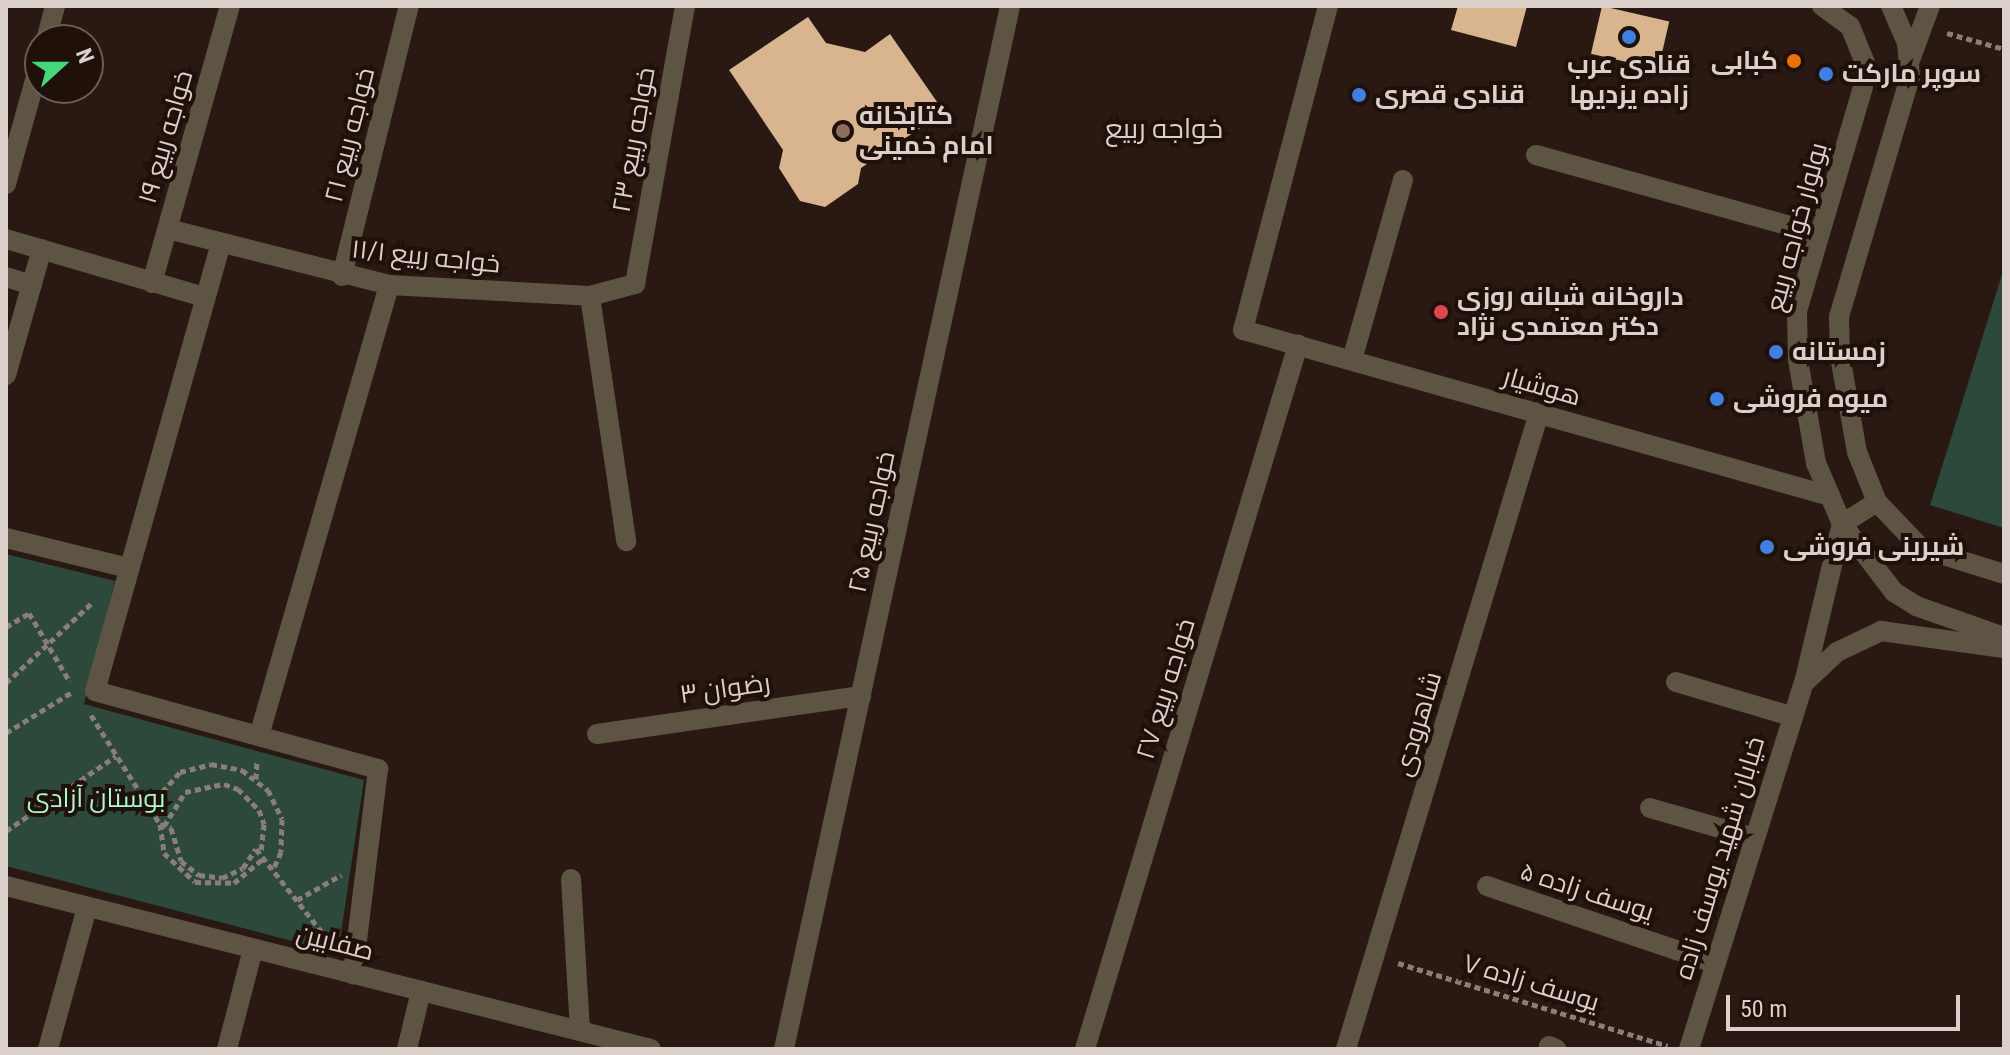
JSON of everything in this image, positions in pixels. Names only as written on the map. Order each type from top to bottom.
[{"type":"street","name":"خواجه ربیع ۱۹","points":[[152,283],[230,6]]},
{"type":"street","name":"خواجه ربیع ۲۱","points":[[342,276],[409,6]]},
{"type":"street","name":"خواجه ربیع ۲۳","points":[[635,284],[685,6]]},
{"type":"street","name":"خواجه ربیع ۲۵","points":[[784,1049],[1010,6]]},
{"type":"street","name":"هوشیار","points":[[1328,6],[1243,330],[1826,495]]},
{"type":"street","name":"بولوار خواجه ربیع","points":[[1822,6],[1850,26],[1868,70],[1797,311],[1798,360],[1826,495],[1842,524],[1894,592],[1916,606],[2004,637]]},
{"type":"street","points":[[1891,6],[1910,60],[1910,77],[1839,316],[1840,356],[1857,452],[1877,502],[1921,548],[2004,574]]},
{"type":"street","points":[[1910,60],[1930,6]]},
{"type":"street","points":[[6,184],[28,104]]},
{"type":"street","points":[[1536,155],[1818,234]]},
{"type":"street","points":[[1352,360],[1403,180]]},
{"type":"street","name":"خواجه ربیع ۱۱/۱","points":[[168,229],[342,276],[389,285],[590,296],[635,284]]},
{"type":"street","points":[[6,239],[204,297]]},
{"type":"street","points":[[221,243],[95,691],[378,769],[353,974]]},
{"type":"street","points":[[6,375],[42,249]]},
{"type":"street","points":[[6,277],[32,285]]},
{"type":"street","points":[[259,736],[389,285]]},
{"type":"street","points":[[590,296],[626,541]]},
{"type":"street","name":"خواجه ربیع ۲۷","points":[[1085,1049],[1298,345]]},
{"type":"street","name":"شاهرودی","points":[[1346,1049],[1539,413]]},
{"type":"street","points":[[1842,524],[1877,502]]},
{"type":"street","name":"خیابان شهید یوسف زاده","points":[[1689,1049],[1791,716],[1804,683],[1842,524]]},
{"type":"street","points":[[6,538],[128,568]]},
{"type":"street","points":[[1804,683],[1837,652],[1881,631],[2004,648]]},
{"type":"street","points":[[1676,682],[1791,716]]},
{"type":"street","name":"رضوان ۳","points":[[597,734],[861,696]]},
{"type":"street","points":[[1650,808],[1754,838]]},
{"type":"street","points":[[571,879],[580,1031]]},
{"type":"street","name":"صفابین","points":[[6,886],[651,1049]]},
{"type":"street","name":"یوسف زاده ۵","points":[[1487,886],[1715,963]]},
{"type":"street","points":[[48,1049],[87,907]]},
{"type":"street","points":[[227,1049],[253,949]]},
{"type":"street","points":[[407,1049],[421,991]]},
{"type":"path","points":[[1923,26],[2004,49]]},
{"type":"path","points":[[6,683],[128,568]]},
{"type":"path","points":[[6,627],[29,613],[162,825],[164,853],[195,882],[234,883],[262,856],[264,824],[259,810],[238,789],[224,784],[185,792],[162,825]]},
{"type":"path","points":[[6,733],[76,690]]},
{"type":"path","points":[[6,831],[116,756]]},
{"type":"path","points":[[149,807],[180,772],[211,764],[242,770],[268,790],[282,819],[281,852],[273,868]]},
{"type":"path","points":[[162,825],[171,828],[181,861],[199,875],[233,874],[256,849],[353,974]]},
{"type":"path","points":[[297,900],[367,860]]},
{"type":"path","name":"یوسف زاده ۷","points":[[1375,956],[1676,1049]]},
{"type":"green space","points":[[2004,268],[2004,528],[1930,505]]},
{"type":"green space","name":"بوستان آزادی","points":[[6,554],[115,581],[84,704],[364,780],[338,953],[6,866]]},
{"type":"building","points":[[1458,6],[1527,6],[1516,47],[1451,30]]},
{"type":"building","name":"قنادی عرب زاده یزدیها","points":[[1602,6],[1669,22],[1658,69],[1591,54]]},
{"type":"building","name":"کتابخانه امام خمینی","points":[[808,17],[826,43],[865,52],[890,34],[944,112],[861,168],[858,184],[825,207],[800,201],[779,168],[783,150],[729,70]]},
{"type":"place","name":"قنادی عرب زاده یزدیها","points":[[1629,37]]},
{"type":"place","name":"کبابی","points":[[1794,61]]},
{"type":"place","name":"سوپر مارکت","points":[[1826,74]]},
{"type":"place","name":"قنادی قصری","points":[[1359,95]]},
{"type":"place","name":"کتابخانه امام خمینی","points":[[843,131]]},
{"type":"place","name":"داروخانه شبانه روزی دکتر معتمدی نژاد","points":[[1441,312]]},
{"type":"place","name":"زمستانه","points":[[1776,352]]},
{"type":"place","name":"میوه فروشی","points":[[1717,399]]},
{"type":"place","name":"شیرینی فروشی","points":[[1767,547]]},
{"type":"district","name":"خواجه ربیع","points":[[1164,129]]}]
